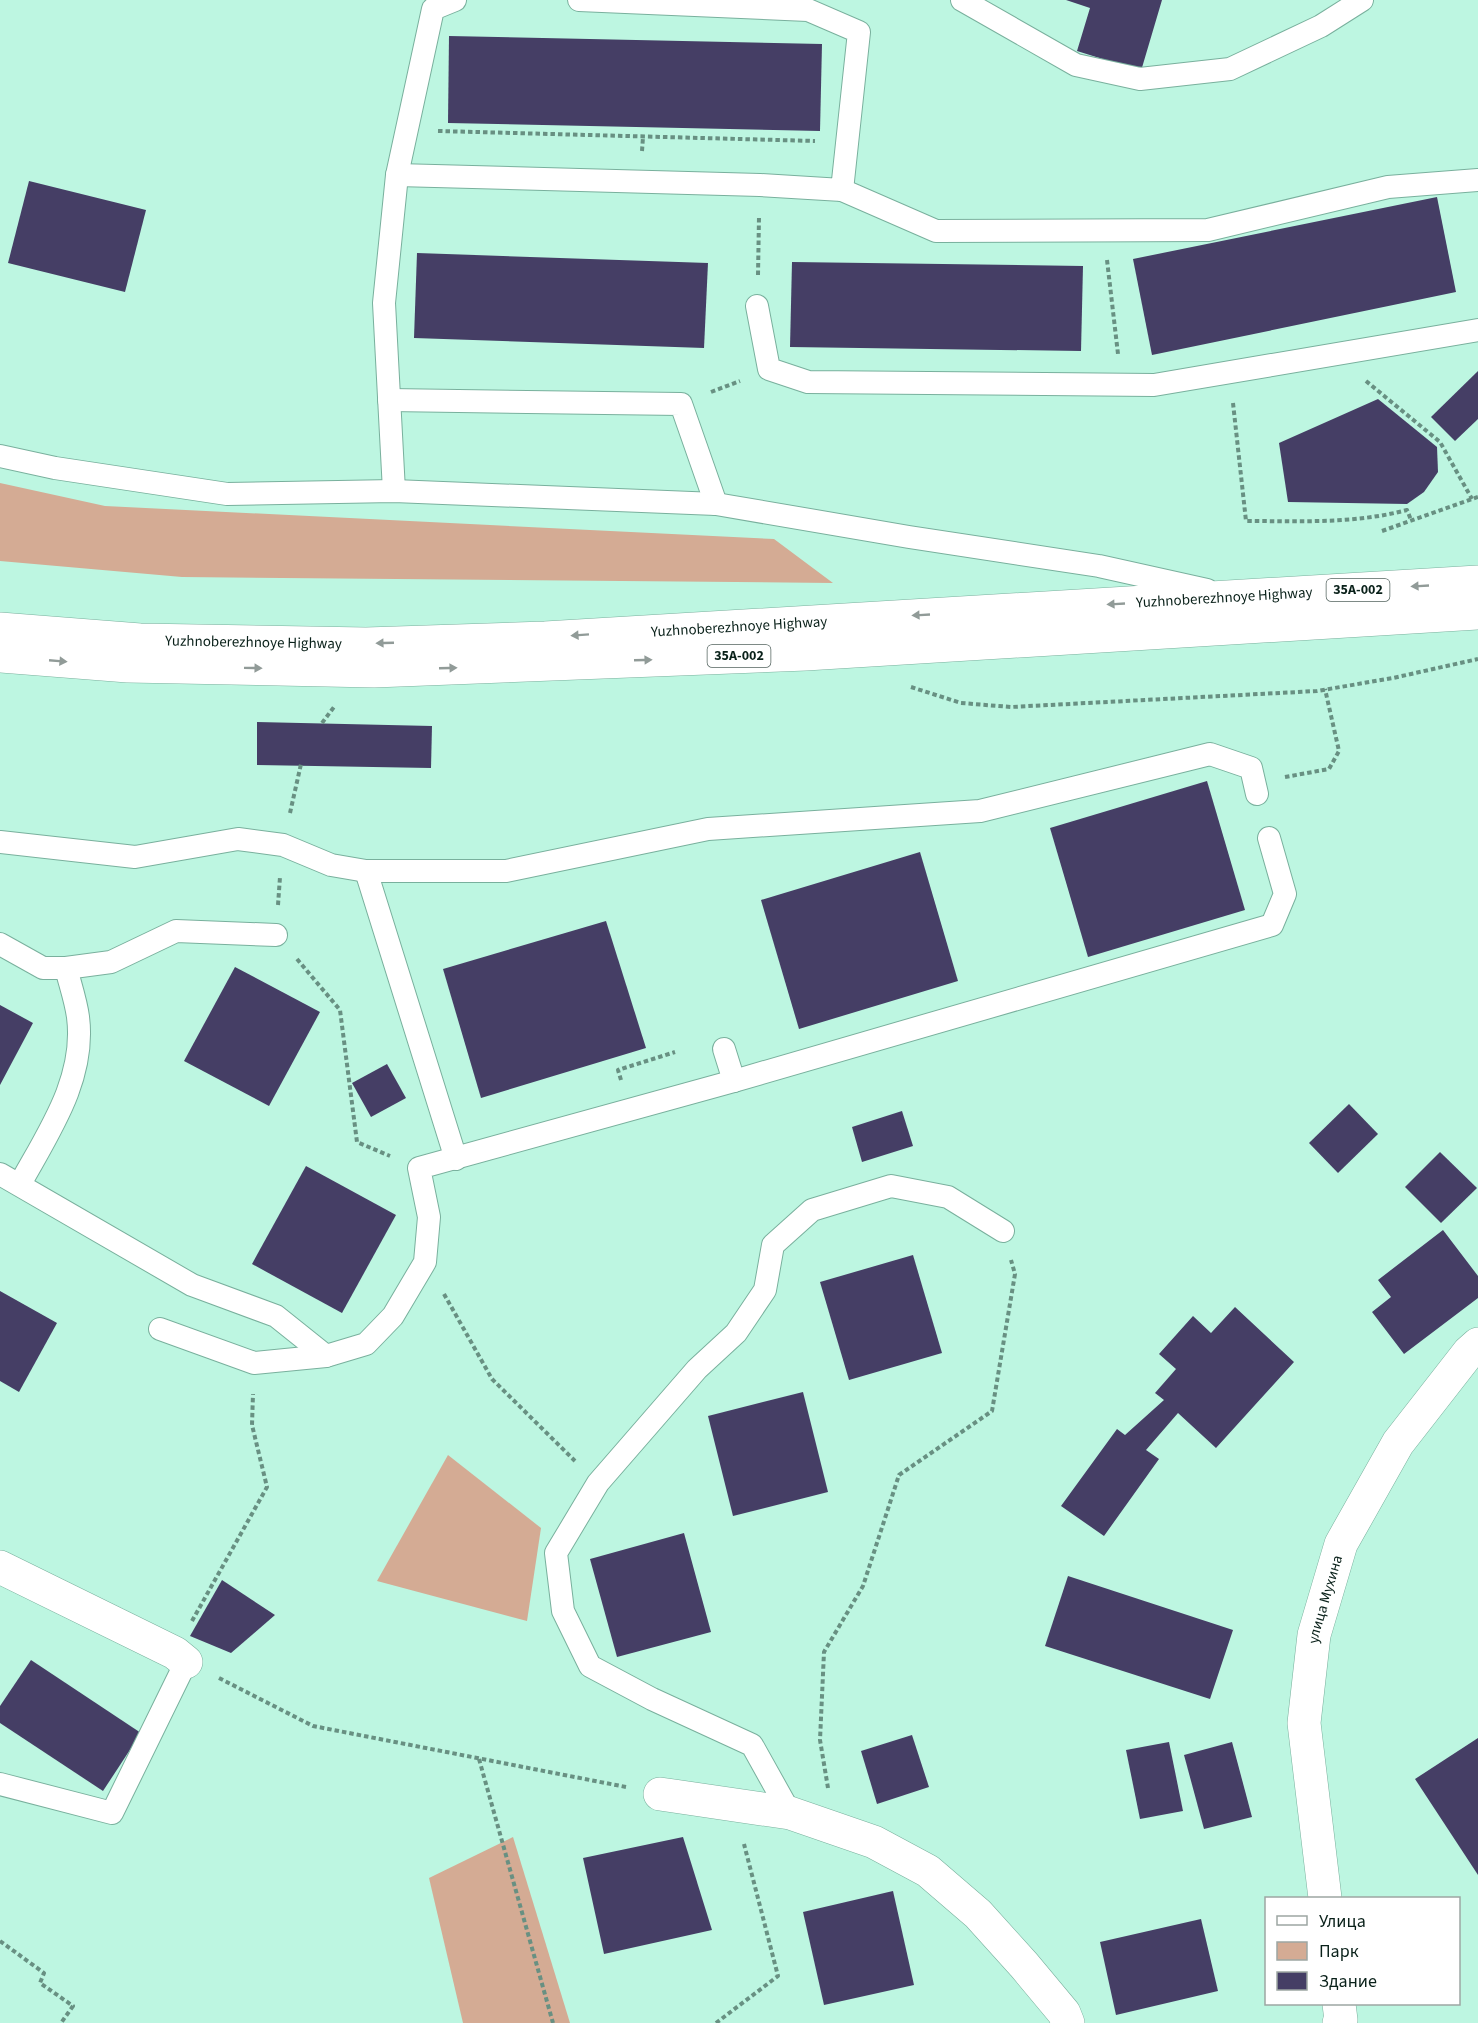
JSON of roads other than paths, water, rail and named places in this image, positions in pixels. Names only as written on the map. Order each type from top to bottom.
[{"type":"main road","name":"Yuzhnoberezhnoye Highway","points":[[0,629],[140,640],[366,644],[545,638],[1478,582]]},
{"type":"main road","name":"Yuzhnoberezhnoye Highway","points":[[0,656],[128,666],[374,671],[806,654],[1478,613]]},
{"type":"main road","name":"улица Мухина","points":[[1325,1897],[1304,1723],[1314,1635],[1341,1544],[1398,1443],[1478,1344]]},
{"type":"main road","points":[[0,1567],[180,1657]]},
{"type":"main road","points":[[660,1794],[790,1813],[874,1842],[928,1871],[978,1914],[1064,2013],[1068,2023]]},
{"type":"main road","points":[[1339,2005],[1341,2020],[1339,2023]]},
{"type":"lane","points":[[394,491],[384,303],[397,175],[433,9],[455,0]]},
{"type":"lane","points":[[579,0],[808,10],[859,32],[842,190]]},
{"type":"lane","points":[[962,0],[1076,65],[1140,79],[1230,69],[1321,26],[1362,0]]},
{"type":"lane","points":[[397,175],[760,185],[842,190],[936,231],[1208,230],[1388,187],[1478,180]]},
{"type":"lane","points":[[757,306],[769,369],[808,382],[1154,385],[1478,330]]},
{"type":"lane","points":[[389,400],[681,404],[716,504]]},
{"type":"lane","points":[[0,456],[55,468],[227,494],[394,491],[716,504],[1099,566],[1237,597]]},
{"type":"lane","points":[[0,842],[135,857],[238,839],[283,845],[331,865],[366,871],[506,871],[708,829],[980,811],[1210,754],[1251,768],[1256,788]]},
{"type":"lane","points":[[160,1329],[254,1364],[326,1356],[366,1344],[393,1316],[425,1262],[429,1217],[419,1168],[734,1081],[1272,925],[1285,894],[1269,838]]},
{"type":"lane","points":[[366,871],[456,1159]]},
{"type":"lane","points":[[0,944],[43,968],[66,968],[111,962],[176,931],[276,935]]},
{"type":"lane","points":[[20,1184],[69,1093],[78,1054],[78,1018],[66,968]]},
{"type":"lane","points":[[724,1049],[734,1081]]},
{"type":"lane","points":[[0,1174],[192,1285],[276,1316],[326,1356]]},
{"type":"lane","points":[[790,1813],[752,1745],[652,1699],[590,1666],[563,1611],[556,1553],[598,1483],[697,1369],[736,1333],[765,1290],[772,1245],[812,1210],[891,1186],[948,1197],[1003,1231]]},
{"type":"lane","points":[[0,1784],[112,1813],[180,1657]]}]
